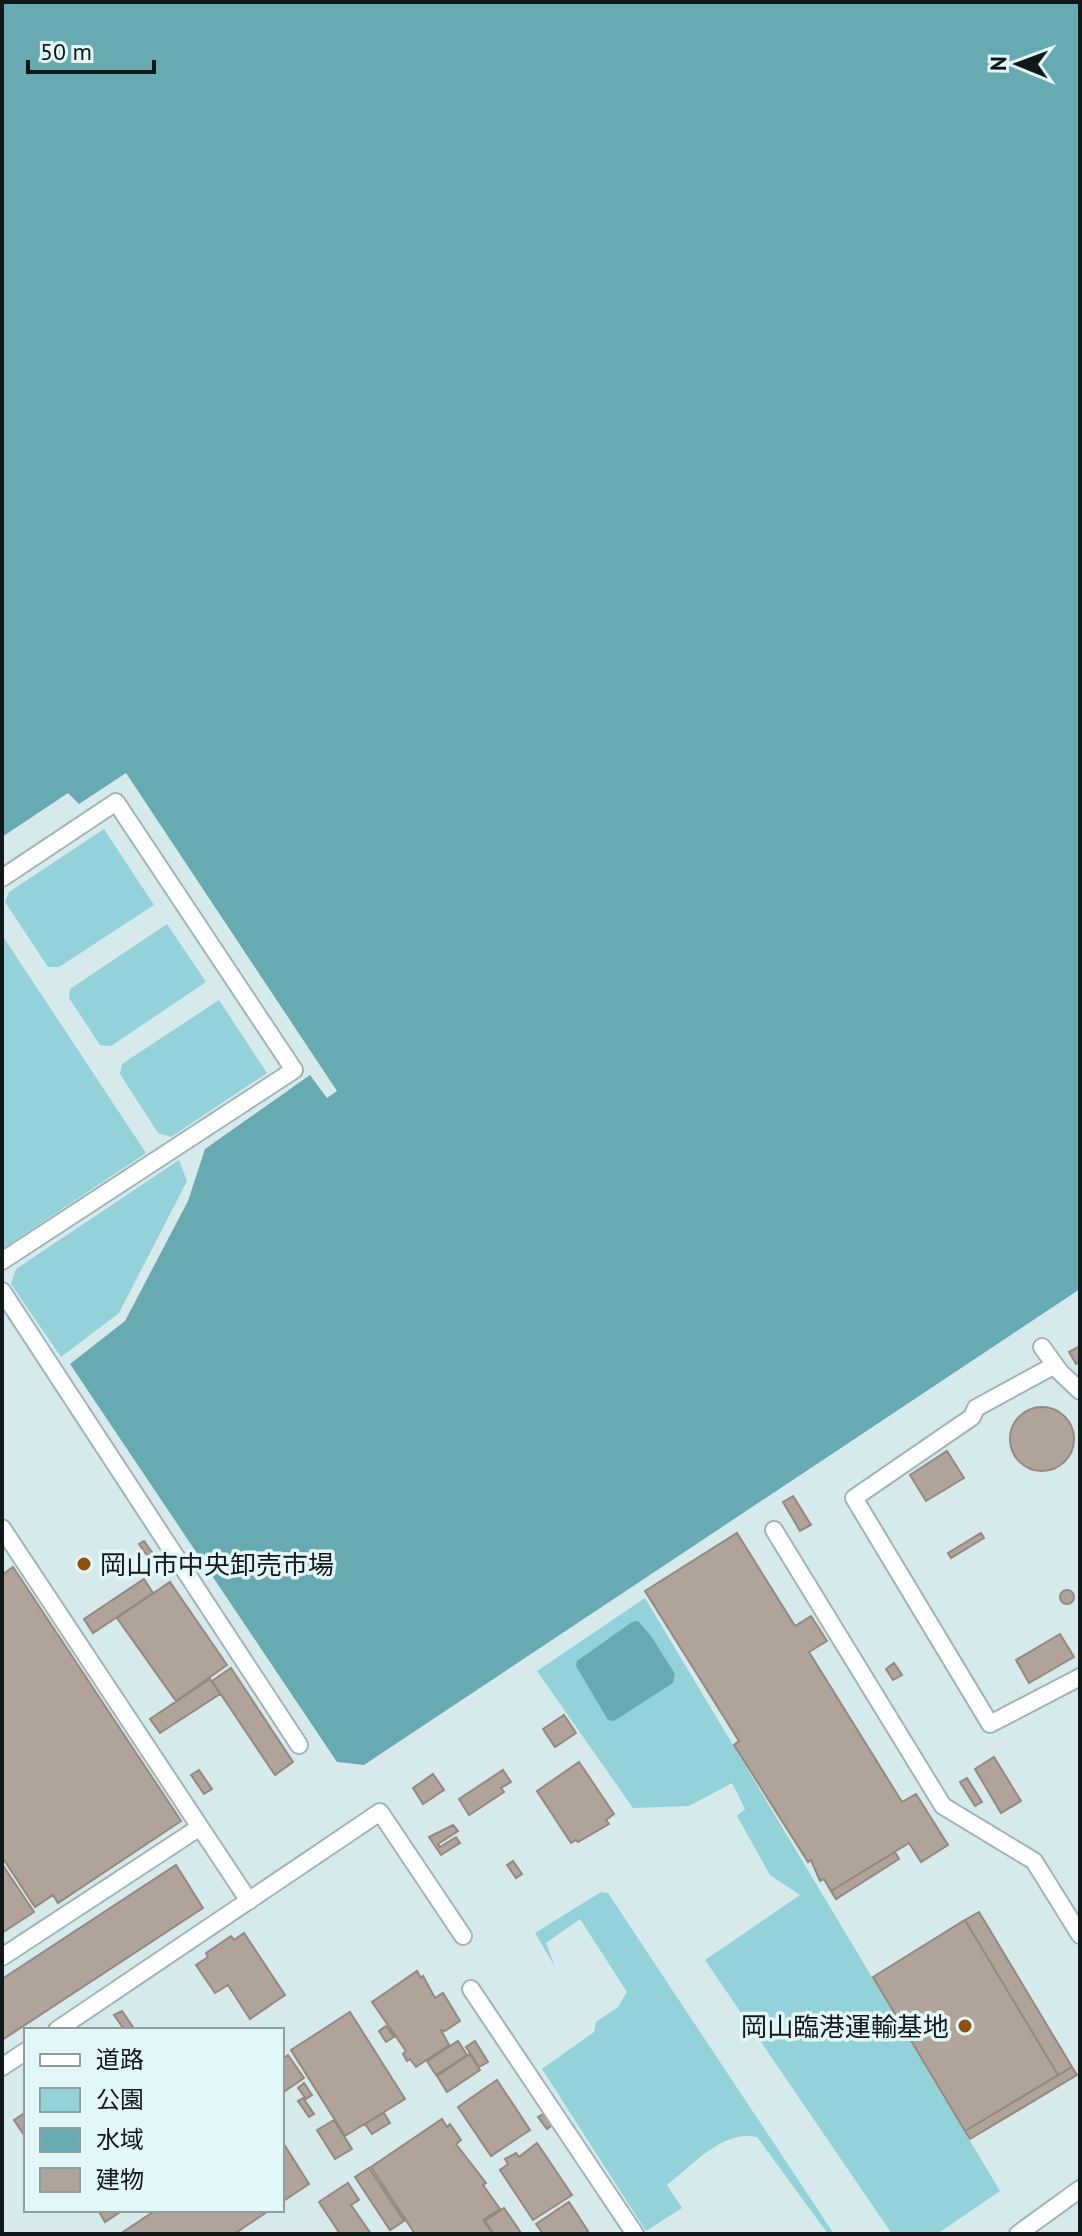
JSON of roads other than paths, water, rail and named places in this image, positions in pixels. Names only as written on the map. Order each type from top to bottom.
[{"type":"street","points":[[2,878],[116,802],[294,1070],[2,1261]]},
{"type":"street","points":[[2,1291],[299,1745]]},
{"type":"street","points":[[1042,1347],[1080,1391]]},
{"type":"street","points":[[1055,1365],[976,1408],[972,1417],[854,1498],[990,1724],[1080,1677]]},
{"type":"street","points":[[2,1528],[249,1901]]},
{"type":"street","points":[[774,1530],[943,1806],[1034,1861],[1080,1935]]},
{"type":"street","points":[[2,1559],[17,1550]]},
{"type":"street","points":[[60,2028],[380,1812],[463,1936]]},
{"type":"street","points":[[2,1957],[200,1827]]},
{"type":"street","points":[[471,1989],[635,2234]]},
{"type":"street","points":[[2,2067],[24,2052]]},
{"type":"street","points":[[1018,2234],[1080,2189]]},
{"type":"water","points":[[2,2],[1080,2],[1080,1289],[364,1765],[337,1762],[70,1364],[125,1321],[188,1201],[205,1149],[310,1075],[327,1098],[337,1091],[126,773],[79,804],[68,793],[2,837]]},
{"type":"water","points":[[638,1621],[675,1674],[673,1683],[614,1721],[608,1720],[576,1666],[577,1661],[632,1622]]},
{"type":"place","name":"岡山市中央卸売市場","points":[[84,1564]]},
{"type":"place","name":"岡山臨港運輸基地","points":[[965,2026]]}]
